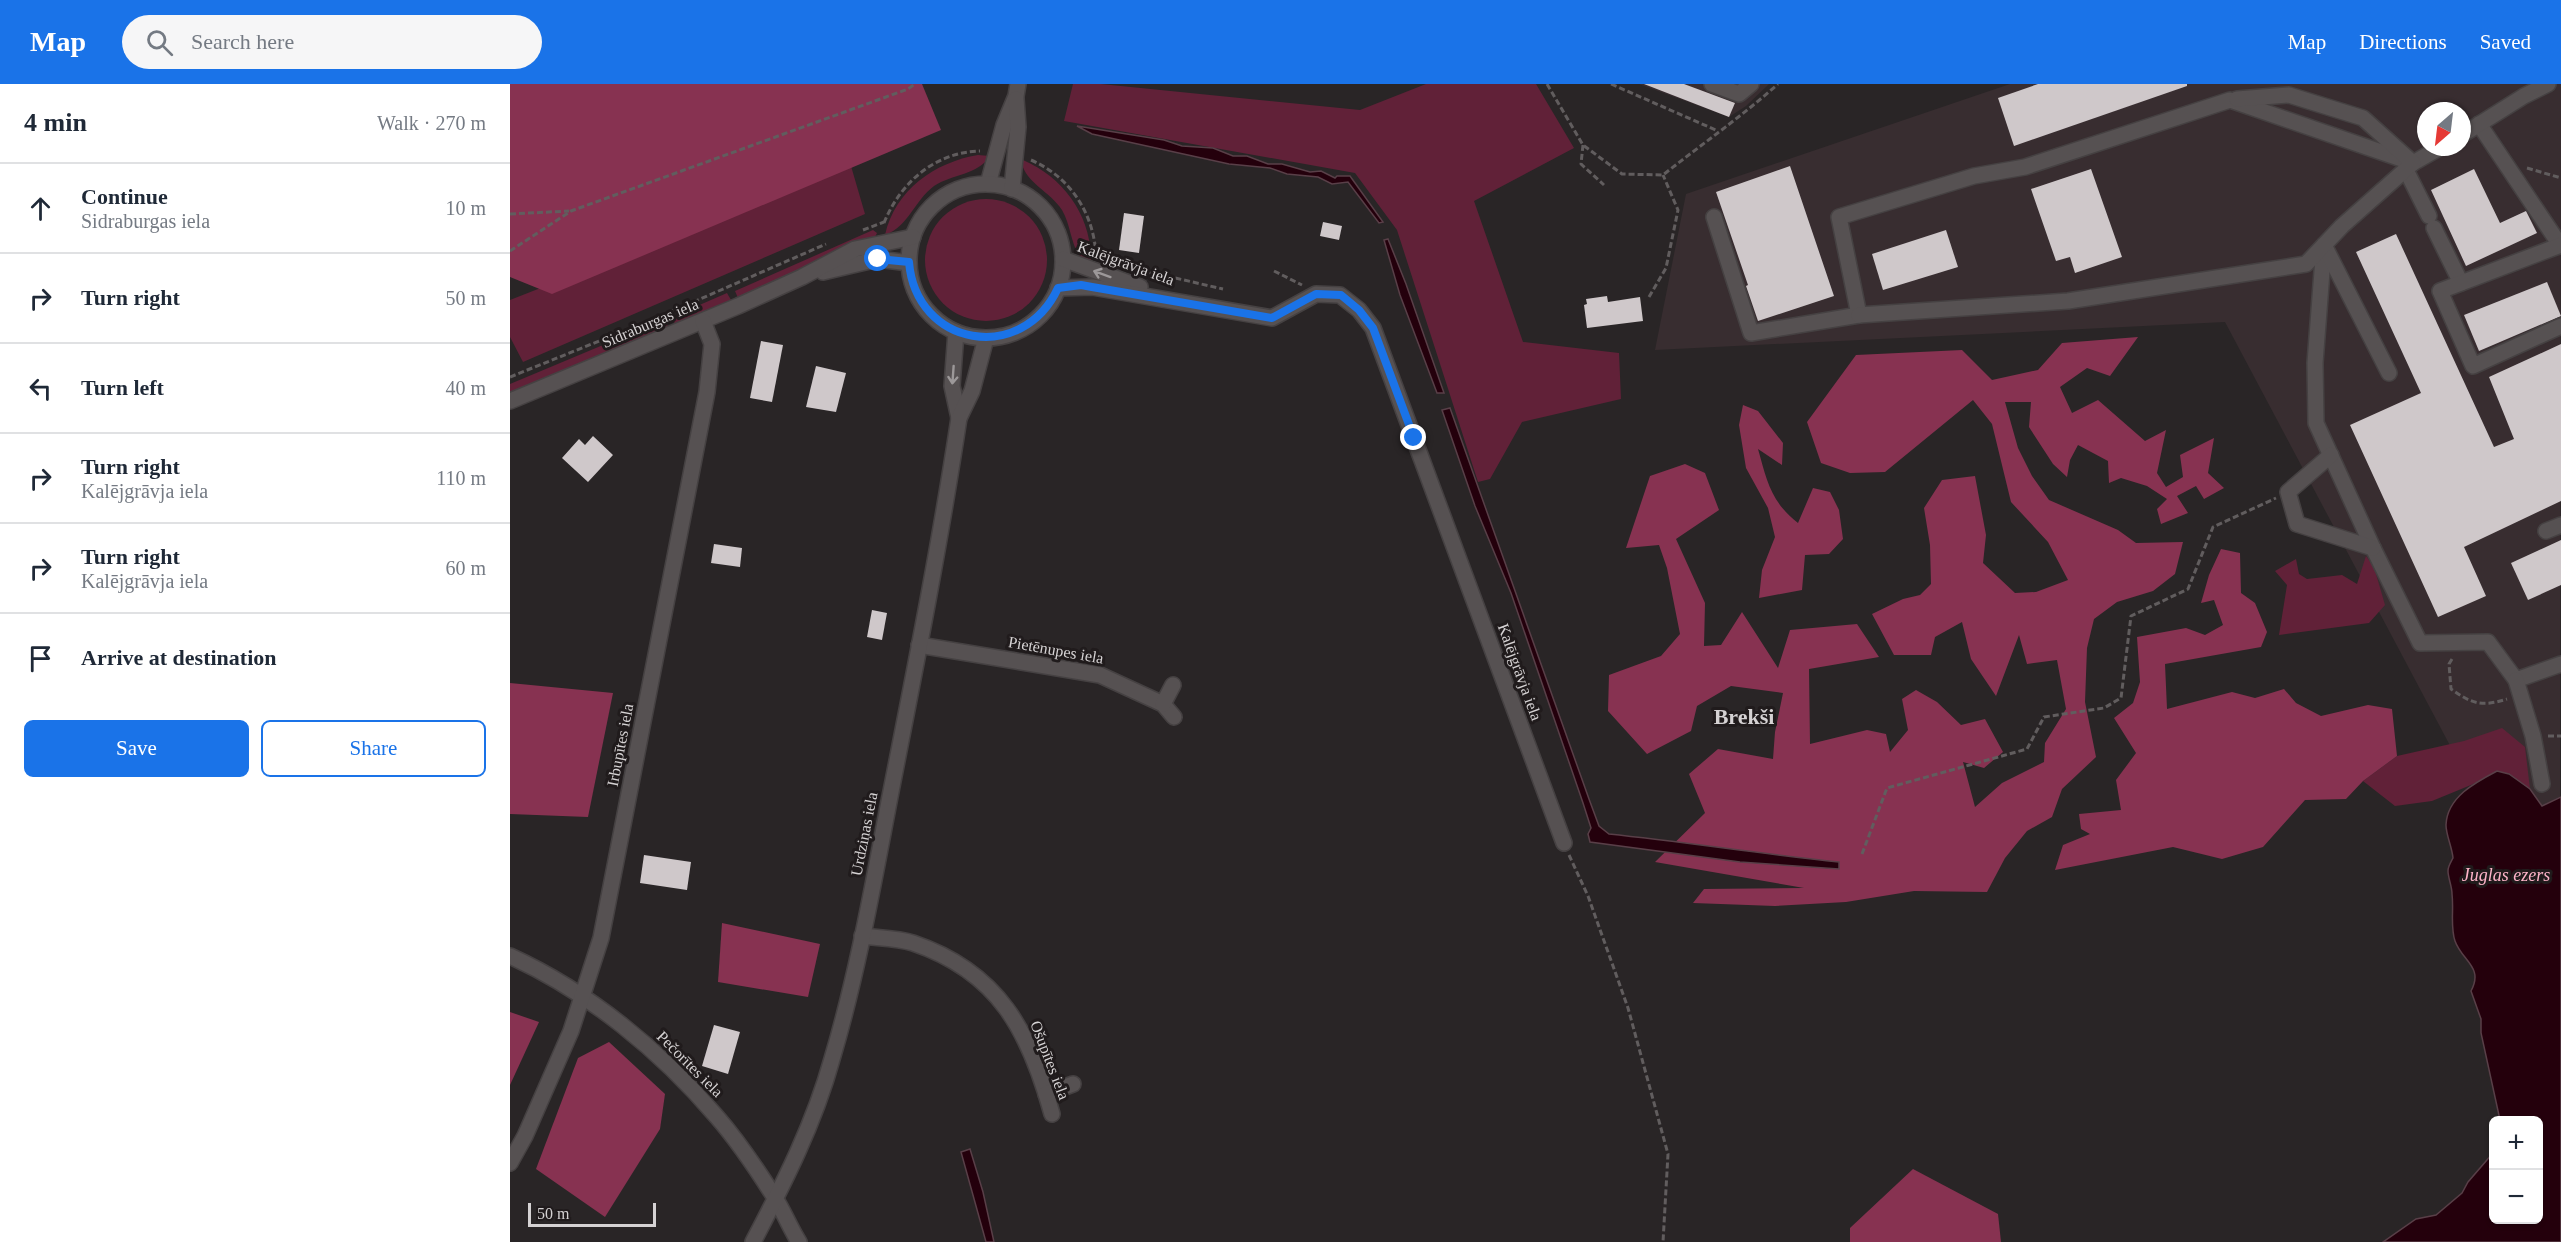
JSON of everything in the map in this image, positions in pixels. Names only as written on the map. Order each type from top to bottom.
[{"type":"street","points":[[1712,84],[1739,94],[1751,84]]},
{"type":"street","points":[[2471,129],[2548,84]]},
{"type":"street","points":[[988,184],[1004,125],[1017,90]]},
{"type":"street","points":[[1011,189],[1018,127],[1017,90]]},
{"type":"street","points":[[1859,315],[1839,217],[1974,176],[2025,167],[2229,100],[2289,95],[2363,118],[2410,166],[2431,222],[2461,283]]},
{"type":"street","points":[[2229,100],[2410,166]]},
{"type":"street","points":[[2479,124],[2561,245],[2440,291],[2474,366],[2561,326]]},
{"type":"street","points":[[1714,217],[1751,333],[1859,315],[2068,301],[2306,264],[2410,166],[2426,156]]},
{"type":"street","points":[[988,184],[1011,189],[1034,201],[1052,221],[1058,233],[1063,259],[1058,288],[1046,308],[1030,324],[1009,334],[986,338],[956,332],[937,320],[923,304],[913,284],[909,262],[913,237],[924,215],[942,198],[964,187],[988,184]]},
{"type":"street","name":"Sidraburgas iela","points":[[510,401],[703,321],[802,277],[855,249],[913,237]]},
{"type":"street","points":[[2325,245],[2389,373]]},
{"type":"street","points":[[2325,245],[2315,363],[2316,423],[2373,548],[2420,643],[2488,642],[2518,687],[2532,736],[2542,784]]},
{"type":"street","name":"Sidraburgas iela","points":[[802,277],[878,259],[909,262]]},
{"type":"street","name":"Kalējgrāvja iela","points":[[1063,259],[1177,300]]},
{"type":"street","name":"Kalējgrāvja iela","points":[[1058,288],[1081,285],[1272,318],[1316,294],[1341,295],[1359,310],[1373,328],[1564,843]]},
{"type":"street","name":"Irbupītes iela","points":[[510,1163],[544,1094],[583,998],[601,938],[614,881],[707,392],[712,344],[703,321]]},
{"type":"street","name":"Urdziņas iela","points":[[956,332],[952,386],[959,418]]},
{"type":"street","name":"Urdziņas iela","points":[[753,1242],[777,1200],[802,1144],[832,1060],[862,936],[920,645],[959,418],[972,391],[986,338]]},
{"type":"street","points":[[2331,455],[2288,492],[2297,524],[2373,548]]},
{"type":"street","points":[[2546,531],[2561,525]]},
{"type":"street","name":"Pietēnupes iela","points":[[920,645],[1100,675],[1163,704],[1174,717]]},
{"type":"street","points":[[2518,687],[2561,664]]},
{"type":"street","points":[[1163,704],[1173,685]]},
{"type":"street","name":"Ošupītes iela","points":[[862,936],[911,942],[961,964],[994,992],[1015,1019],[1052,1114]]},
{"type":"street","name":"Pečorītes iela","points":[[510,956],[583,998],[636,1036],[718,1117],[777,1200],[799,1242]]},
{"type":"street","points":[[1046,1094],[1073,1084]]},
{"type":"path","points":[[510,251],[571,211],[908,89],[915,84]]},
{"type":"path","points":[[1547,84],[1583,145],[1622,174],[1663,175],[1718,132],[1742,117],[1778,84]]},
{"type":"path","points":[[1611,84],[1718,132]]},
{"type":"path","points":[[1583,145],[1581,164],[1604,185]]},
{"type":"path","points":[[882,230],[894,202],[907,184],[931,165],[958,154],[988,151]]},
{"type":"path","points":[[1024,156],[1051,171],[1073,192],[1088,218],[1096,262]]},
{"type":"path","points":[[2503,161],[2561,178]]},
{"type":"path","points":[[1649,297],[1666,268],[1678,210],[1663,175]]},
{"type":"path","points":[[510,214],[571,211]]},
{"type":"path","points":[[857,232],[884,222]]},
{"type":"path","points":[[510,377],[666,314],[827,244]]},
{"type":"path","points":[[1141,271],[1223,289]]},
{"type":"path","points":[[1274,271],[1307,287],[1316,294]]},
{"type":"path","points":[[1862,854],[1887,788],[2028,749],[2044,717],[2104,708],[2121,698],[2131,616],[2188,589],[2213,527],[2288,492]]},
{"type":"path","points":[[2462,642],[2449,664],[2451,689],[2467,700],[2489,705],[2518,687]]},
{"type":"path","points":[[1564,843],[1588,896],[1628,1008],[1668,1154],[1663,1242]]},
{"type":"shaded area","points":[[510,84],[922,84],[941,130],[552,294],[510,277]]},
{"type":"shaded area","points":[[1073,84],[1101,84],[1360,110],[1426,84],[1536,84],[1574,148],[1474,201],[1523,342],[1619,353],[1621,399],[1522,422],[1490,479],[1478,482],[1397,230],[1355,173],[1064,121]]},
{"type":"shaded area","points":[[1639,84],[1769,84],[1746,106],[1729,117]]},
{"type":"shaded area","points":[[2010,84],[2561,84],[2560,798],[2542,806],[2530,789],[2497,771],[2471,785],[2225,322],[1655,350],[1686,194]]},
{"type":"shaded area","points":[[978,155],[990,156],[972,171],[934,186],[900,226],[885,235],[898,204],[919,181],[947,164]]},
{"type":"shaded area","points":[[1023,160],[1052,177],[1074,202],[1087,231],[1091,265],[1084,261],[1075,248],[1062,210],[1028,176],[1021,161]]},
{"type":"shaded area","points":[[851,166],[865,214],[523,362],[510,337],[510,300]]},
{"type":"shaded area","points":[[986,199],[1009,204],[1020,209],[1029,217],[1037,226],[1042,237],[1047,260],[1042,283],[1037,294],[1029,303],[1020,311],[1009,316],[986,321],[963,316],[952,311],[943,303],[935,294],[930,283],[925,260],[930,237],[935,226],[943,217],[952,209],[963,204]]},
{"type":"shaded area","points":[[873,230],[877,233],[875,237],[855,243],[738,298],[735,291]]},
{"type":"shaded area","points":[[727,293],[731,300],[675,324],[672,317]]},
{"type":"shaded area","points":[[665,319],[668,327],[510,393],[510,384]]},
{"type":"shaded area","points":[[2138,337],[2110,376],[2087,368],[2060,387],[2072,413],[2098,400],[2145,441],[2166,430],[2157,473],[2166,487],[2183,477],[2180,455],[2214,438],[2208,473],[2224,488],[2204,499],[2196,486],[2177,496],[2188,513],[2161,524],[2157,509],[2167,499],[2147,486],[2121,478],[2109,483],[2108,461],[2078,445],[2070,460],[2067,477],[2053,464],[2029,427],[2031,402],[2005,402],[2018,448],[2032,476],[2049,500],[2118,530],[2136,543],[2183,542],[2175,574],[2153,591],[2117,602],[2094,619],[2087,648],[2085,702],[2096,757],[2062,789],[2052,817],[2027,831],[2005,858],[1987,892],[1914,891],[1846,902],[1775,906],[1693,903],[1704,889],[1804,888],[1655,862],[1705,813],[1689,774],[1718,749],[1773,759],[1775,732],[1783,693],[1731,686],[1697,706],[1691,731],[1647,754],[1608,711],[1609,675],[1661,656],[1680,634],[1667,568],[1659,545],[1626,548],[1650,476],[1685,464],[1705,473],[1719,510],[1676,539],[1705,603],[1704,646],[1721,645],[1742,612],[1778,668],[1790,630],[1857,624],[1879,657],[1809,669],[1810,744],[1867,730],[1886,734],[1890,752],[1908,730],[1902,699],[1916,690],[1937,702],[1961,725],[1985,719],[2003,752],[1984,768],[1963,762],[1975,807],[2002,783],[2044,762],[2045,743],[2066,709],[2057,660],[2027,664],[2019,635],[1996,696],[1971,659],[1962,622],[1935,637],[1931,655],[1894,655],[1872,614],[1903,599],[1920,595],[1931,584],[1930,545],[1924,508],[1942,480],[1975,476],[1986,535],[1983,563],[2015,593],[2036,592],[2068,580],[2048,542],[2011,502],[1992,424],[1973,400],[1885,472],[1850,473],[1821,463],[1807,422],[1856,355],[1962,350],[1992,380],[2038,370],[2062,343]]},
{"type":"shaded area","points":[[1743,405],[1758,411],[1783,443],[1782,465],[1758,449],[1771,490],[1789,515],[1798,523],[1813,488],[1830,492],[1839,510],[1843,539],[1829,554],[1805,555],[1802,590],[1759,598],[1762,570],[1775,537],[1768,508],[1746,468],[1739,425]]},
{"type":"shaded area","points":[[2221,549],[2240,553],[2241,593],[2255,603],[2267,632],[2261,647],[2165,664],[2167,709],[2232,692],[2255,698],[2284,689],[2296,703],[2321,716],[2368,705],[2392,709],[2397,756],[2363,781],[2346,799],[2305,800],[2263,847],[2222,859],[2173,847],[2055,870],[2063,845],[2090,834],[2081,829],[2079,814],[2121,810],[2116,780],[2136,753],[2114,718],[2133,703],[2140,682],[2137,637],[2186,628],[2205,635],[2223,625],[2214,600],[2201,603],[2209,575]]},
{"type":"shaded area","points":[[2366,556],[2374,567],[2385,605],[2369,623],[2279,635],[2287,585],[2275,571],[2296,559],[2299,574],[2307,579],[2342,575],[2357,584]]},
{"type":"shaded area","points":[[510,683],[613,693],[588,817],[510,814]]},
{"type":"shaded area","points":[[2502,728],[2525,747],[2530,789],[2509,774],[2497,771],[2471,785],[2432,801],[2395,806],[2363,781],[2397,756],[2464,741]]},
{"type":"shaded area","points":[[722,923],[820,944],[808,997],[718,982]]},
{"type":"shaded area","points":[[510,1012],[539,1022],[510,1085]]},
{"type":"shaded area","points":[[609,1042],[665,1094],[660,1129],[605,1217],[536,1169],[578,1058]]},
{"type":"shaded area","points":[[1913,1169],[1998,1214],[2001,1242],[1850,1242],[1850,1228]]},
{"type":"water","points":[[1077,126],[1164,140],[1182,146],[1213,148],[1233,156],[1247,156],[1268,164],[1282,164],[1310,172],[1321,171],[1335,178],[1350,176],[1383,222],[1379,223],[1348,182],[1332,184],[1318,177],[1287,174],[1270,168],[1229,164],[1092,134]]},
{"type":"water","points":[[1388,239],[1444,393],[1437,393],[1400,295],[1384,240]]},
{"type":"water","points":[[1450,408],[1599,826],[1609,834],[1839,862],[1839,869],[1740,862],[1590,842],[1588,834],[1591,828],[1583,803],[1511,593],[1475,506],[1442,410]]},
{"type":"water","name":"Juglas ezers","points":[[2497,771],[2509,774],[2530,789],[2542,806],[2561,797],[2561,1242],[2383,1242],[2416,1219],[2436,1215],[2462,1193],[2468,1182],[2489,1158],[2489,1224],[2543,1224],[2543,1116],[2499,1116],[2481,1033],[2481,1019],[2471,991],[2475,976],[2470,964],[2458,948],[2453,930],[2452,891],[2448,871],[2453,858],[2446,825],[2451,806],[2480,780]]},
{"type":"water","points":[[970,1149],[983,1192],[994,1242],[986,1242],[961,1152]]},
{"type":"building","points":[[1644,84],[1684,84],[1735,103],[1729,117]]},
{"type":"building","points":[[2038,84],[2187,84],[2187,86],[2014,146],[1998,98]]},
{"type":"building","points":[[1790,166],[1834,296],[1758,321],[1716,192]]},
{"type":"building","points":[[2091,169],[2122,257],[2075,273],[2070,257],[2056,261],[2031,189]]},
{"type":"building","points":[[2474,169],[2500,223],[2526,211],[2537,233],[2466,266],[2431,190]]},
{"type":"building","points":[[1124,213],[1144,216],[1139,253],[1119,250]]},
{"type":"building","points":[[1323,222],[1342,226],[1339,240],[1320,236]]},
{"type":"building","points":[[1946,230],[1958,267],[1883,290],[1872,254]]},
{"type":"building","points":[[2396,234],[2494,447],[2514,439],[2489,377],[2561,344],[2561,501],[2464,547],[2486,596],[2438,617],[2350,425],[2421,393],[2356,252]]},
{"type":"building","points":[[2547,282],[2561,316],[2479,351],[2464,315]]},
{"type":"building","points":[[1607,296],[1608,302],[1640,297],[1643,321],[1587,328],[1584,305],[1587,304],[1586,299]]},
{"type":"building","points":[[761,341],[783,345],[772,402],[750,398]]},
{"type":"building","points":[[816,366],[846,373],[836,412],[806,407]]},
{"type":"building","points":[[593,436],[613,455],[588,482],[562,458],[579,439],[585,445]]},
{"type":"building","points":[[2561,540],[2561,585],[2528,600],[2511,563]]},
{"type":"building","points":[[714,544],[742,548],[740,567],[711,563]]},
{"type":"building","points":[[872,610],[887,613],[882,640],[867,637]]},
{"type":"building","points":[[644,855],[691,862],[687,890],[640,883]]},
{"type":"building","points":[[714,1025],[740,1032],[728,1074],[702,1066]]},
{"type":"district","name":"Brekši","points":[[1744,716]]},
{"type":"route","points":[[878,259],[909,262],[910,274],[917,294],[937,320],[956,332],[986,338],[1020,330],[1038,317],[1053,299],[1058,288],[1081,285],[1196,303],[1272,318],[1316,294],[1341,295],[1359,310],[1373,328],[1414,438]]}]
